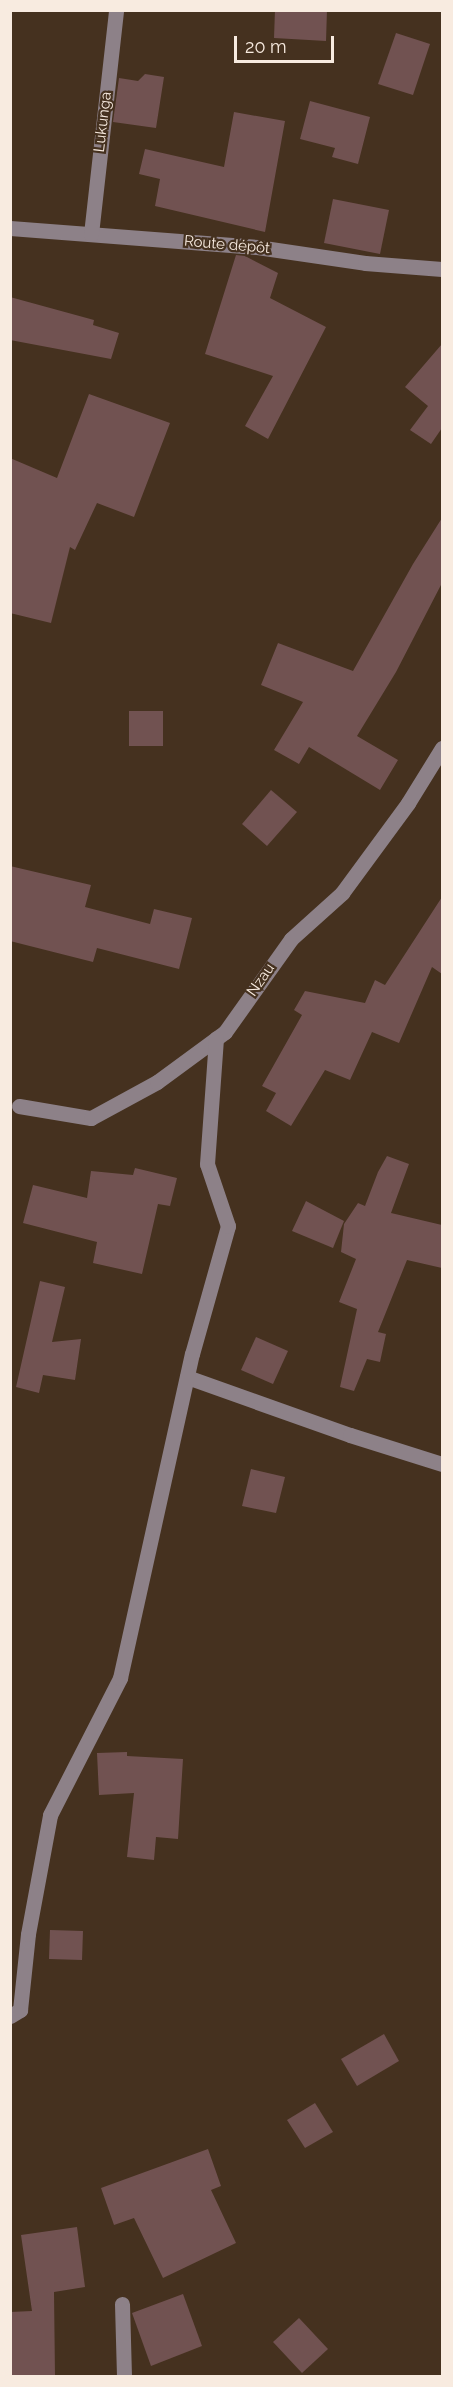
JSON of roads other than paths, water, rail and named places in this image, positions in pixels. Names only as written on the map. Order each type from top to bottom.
[{"type":"street","name":"Lukunga","points":[[91,234],[116,10]]},
{"type":"street","name":"Route dépôt","points":[[10,228],[257,246],[365,263],[442,269]]},
{"type":"street","name":"Nzau","points":[[19,1106],[91,1118],[157,1082],[225,1032],[291,939],[342,893],[408,803],[442,748]]},
{"type":"street","points":[[10,2016],[20,2010],[28,1934],[50,1815],[120,1678],[187,1377],[228,1226],[207,1164],[216,1038]]},
{"type":"street","points":[[187,1377],[350,1436],[442,1464]]},
{"type":"street","points":[[122,2304],[124,2376]]}]
